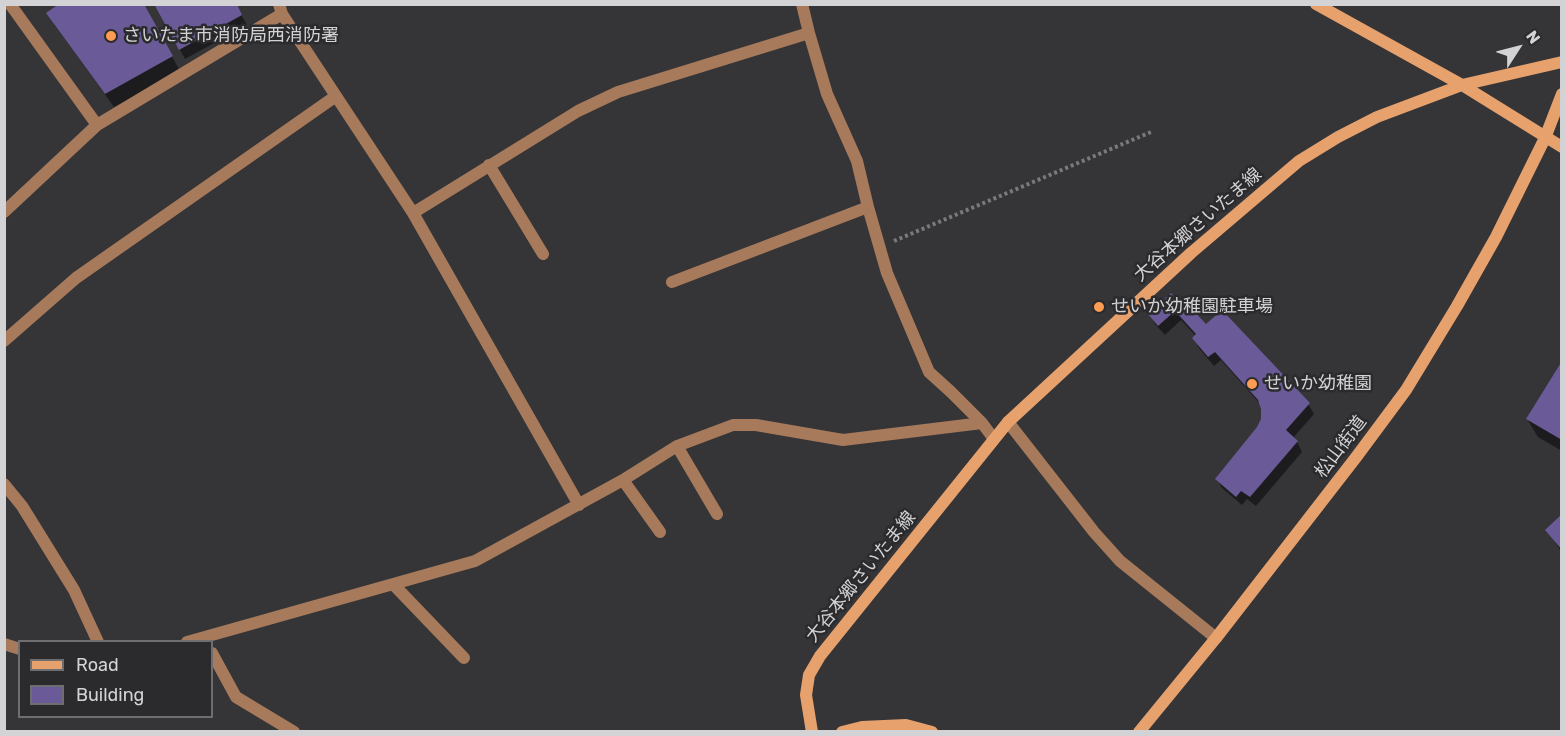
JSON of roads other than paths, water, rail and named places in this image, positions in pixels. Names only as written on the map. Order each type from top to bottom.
[{"type":"main road","points":[[1316,4],[1462,85],[1562,147]]},
{"type":"main road","name":"大谷本郷さいたま線","points":[[812,732],[806,695],[809,675],[820,656],[1008,422],[1191,253],[1299,161],[1338,137],[1377,117],[1462,85],[1562,62]]},
{"type":"main road","name":"松山街道","points":[[1139,732],[1216,638],[1406,390],[1496,237],[1545,138],[1562,94]]},
{"type":"main road","points":[[842,732],[862,727],[906,725],[932,732]]},
{"type":"street","points":[[10,4],[97,125]]},
{"type":"street","points":[[802,4],[827,94],[857,161],[887,273],[929,372],[982,423],[994,439]]},
{"type":"street","points":[[4,213],[97,125],[280,9],[413,213],[579,505]]},
{"type":"street","points":[[413,213],[578,111],[618,92],[809,33]]},
{"type":"street","points":[[4,341],[76,278],[336,96]]},
{"type":"street","points":[[489,165],[543,254]]},
{"type":"street","points":[[672,282],[868,207]]},
{"type":"street","points":[[1008,422],[1094,532],[1120,561],[1216,638]]},
{"type":"street","points":[[204,639],[475,561],[623,480],[677,446],[732,425],[756,424],[843,440],[982,423]]},
{"type":"street","points":[[677,446],[717,514]]},
{"type":"street","points":[[623,480],[660,532]]},
{"type":"street","points":[[4,484],[22,506],[74,590],[97,640]]},
{"type":"street","points":[[393,584],[464,658]]},
{"type":"street","points":[[213,655],[236,697],[294,732]]},
{"type":"place","name":"さいたま市消防局西消防署","points":[[111,36]]},
{"type":"place","name":"せいか幼稚園駐車場","points":[[1099,307]]},
{"type":"place","name":"せいか幼稚園","points":[[1252,384]]}]
